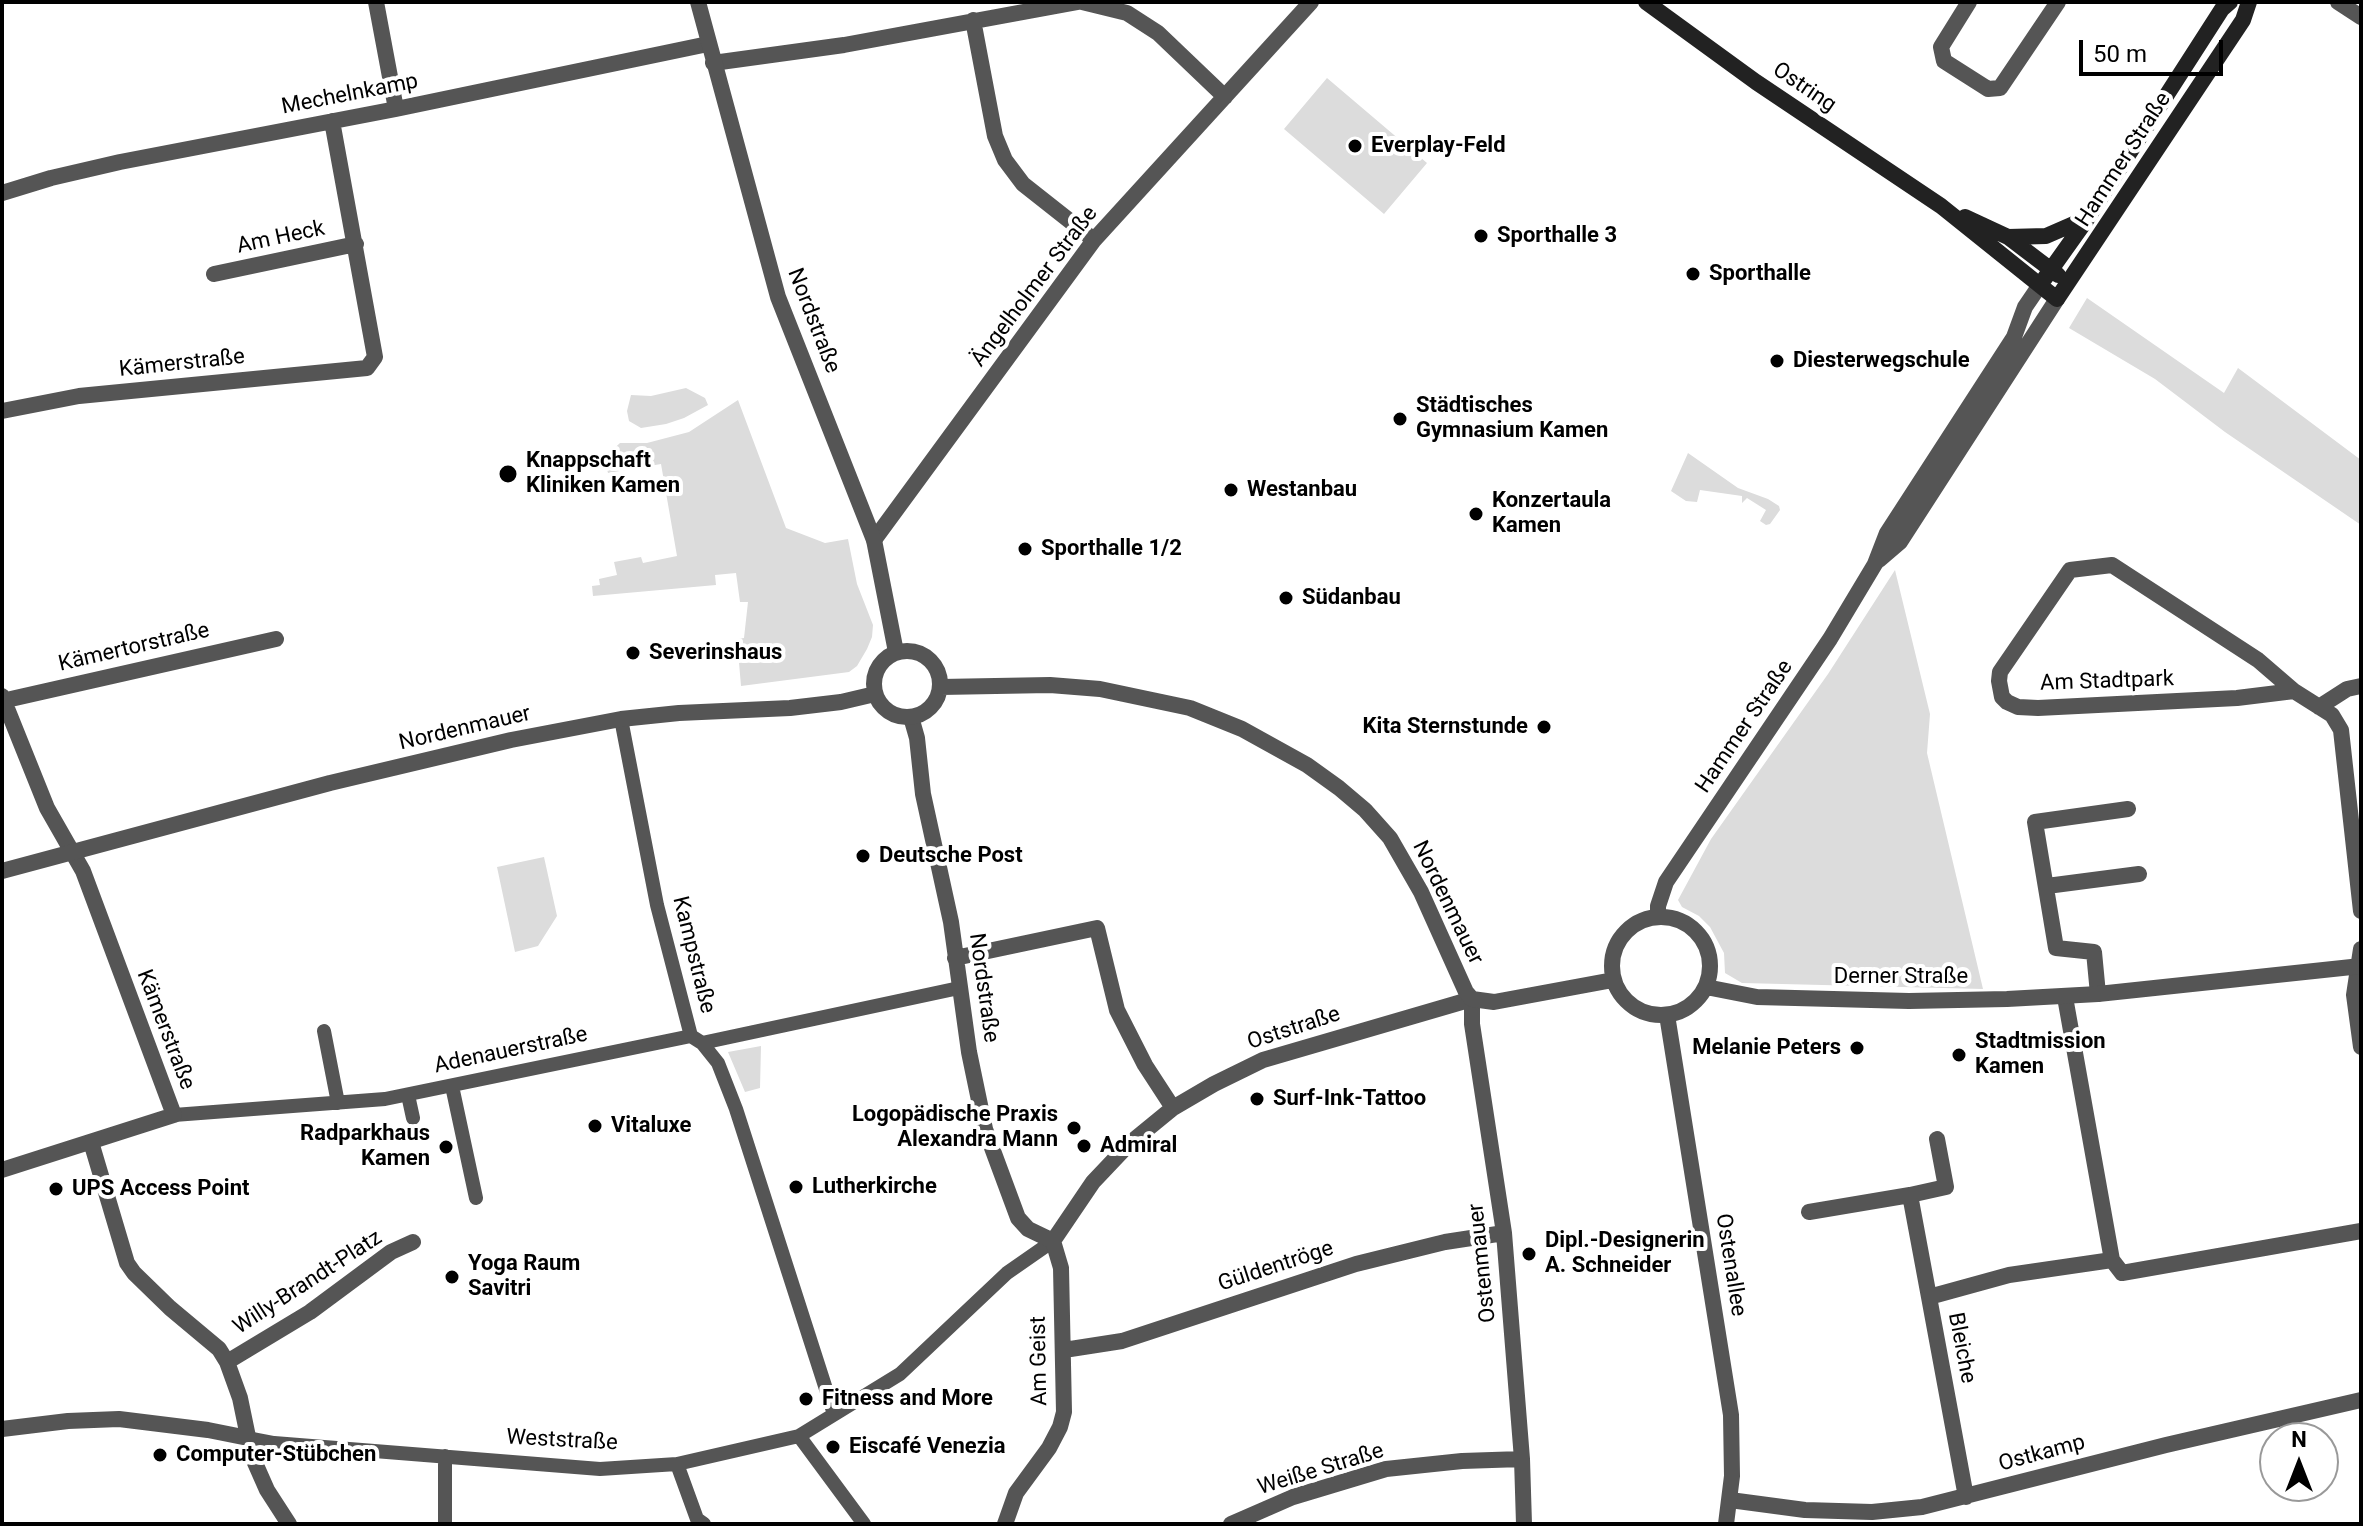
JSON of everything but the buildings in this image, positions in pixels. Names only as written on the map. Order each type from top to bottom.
[{"type":"main road","name":"Ostring","points":[[1646,2],[1756,82],[1941,206],[2040,285]]},
{"type":"main road","name":"Hammer Straße","points":[[2040,285],[2087,219],[2222,9],[2230,2]]},
{"type":"main road","name":"Hammer Straße","points":[[2057,299],[2243,20],[2249,2]]},
{"type":"main road","name":"Ostring","points":[[1941,206],[2008,237],[2046,236],[2087,219]]},
{"type":"main road","points":[[2008,237],[2069,283]]},
{"type":"main road","points":[[2040,285],[2057,299]]},
{"type":"street","points":[[376,2],[396,109]]},
{"type":"street","name":"Nordstraße","points":[[698,2],[778,297],[874,540],[896,652]]},
{"type":"street","points":[[713,63],[844,45],[1080,2],[1127,13],[1158,33],[1225,97]]},
{"type":"street","name":"Ängelholmer Straße","points":[[874,540],[1094,240],[1311,2]]},
{"type":"street","points":[[1969,2],[1941,47],[1944,61],[1988,89],[2000,88],[2058,2]]},
{"type":"street","points":[[2338,2],[2361,17]]},
{"type":"street","points":[[973,20],[995,136],[1005,160],[1023,184],[1094,240]]},
{"type":"street","name":"Mechelnkamp","points":[[2,193],[120,162],[708,44]]},
{"type":"street","name":"Am Heck","points":[[332,121],[375,357],[367,368]]},
{"type":"street","name":"Am Heck","points":[[214,274],[356,244]]},
{"type":"street","name":"Hammer Straße","points":[[1658,917],[1658,906],[1666,882],[1830,639],[1875,564],[1887,533],[2014,337],[2025,307],[2040,285]]},
{"type":"street","name":"Hammer Straße","points":[[1875,564],[1900,542],[2057,299]]},
{"type":"street","name":"Kämerstraße","points":[[2,411],[79,396],[367,368]]},
{"type":"street","name":"Am Stadtpark","points":[[2294,691],[2237,698],[2038,708],[2018,707],[2007,702],[2002,697],[1999,681],[2000,672],[2070,570],[2112,565],[2258,660],[2294,691],[2332,715],[2341,730],[2361,911]]},
{"type":"street","name":"Kämertorstraße","points":[[2,699],[276,639]]},
{"type":"street","points":[[896,652],[918,653],[928,658],[940,676],[941,687],[931,707],[911,717],[891,713],[879,702],[875,694],[875,674],[879,665],[896,652]]},
{"type":"street","name":"Nordenmauer","points":[[941,687],[1050,685],[1137,696],[1190,708],[1229,723],[1307,765],[1365,810],[1390,838],[1421,892],[1466,992],[1472,999]]},
{"type":"street","points":[[2319,707],[2347,689],[2361,686]]},
{"type":"street","name":"Nordenmauer","points":[[2,871],[452,753],[621,719],[790,708],[875,694]]},
{"type":"street","name":"Kämerstraße","points":[[2,699],[47,808],[83,871],[174,1115],[2,1170]]},
{"type":"street","name":"Nordstraße","points":[[911,717],[917,738],[923,794],[951,922],[959,988],[985,1129],[1018,1218],[1028,1229],[1053,1241]]},
{"type":"street","name":"Kampstraße","points":[[621,719],[657,905],[696,1040],[718,1063],[742,1124],[834,1414]]},
{"type":"street","points":[[2098,994],[2094,952],[2056,948],[2035,822],[2128,809]]},
{"type":"street","points":[[2047,886],[2139,874]]},
{"type":"street","points":[[1658,917],[1682,922],[1701,938],[1709,962],[1706,987],[1696,1000],[1683,1010],[1667,1015],[1649,1014],[1634,1007],[1621,995],[1613,980],[1612,958],[1620,938],[1637,923],[1658,917]]},
{"type":"street","points":[[955,958],[1097,928],[1117,1010],[1145,1065],[1173,1108]]},
{"type":"street","points":[[2360,960],[2354,995],[2361,1047]]},
{"type":"street","name":"Derner Straße","points":[[1706,987],[1757,997],[1909,1001],[2065,997],[2360,960]]},
{"type":"street","name":"Oststraße","points":[[1053,1241],[1109,1164],[1173,1108],[1263,1060],[1472,999],[1494,1002],[1613,980]]},
{"type":"street","name":"Adenauerstraße","points":[[174,1115],[408,1095],[959,988]]},
{"type":"street","points":[[2065,997],[2112,1260]]},
{"type":"street","name":"Ostenmauer","points":[[1472,999],[1472,1024],[1504,1233],[1522,1459],[1524,1524]]},
{"type":"street","name":"Ostenallee","points":[[1667,1015],[1731,1415],[1730,1500],[1726,1524]]},
{"type":"street","points":[[324,1031],[338,1103]]},
{"type":"street","points":[[452,1086],[476,1198]]},
{"type":"street","points":[[408,1095],[413,1118]]},
{"type":"street","points":[[1809,1212],[1946,1187],[1937,1139]]},
{"type":"street","points":[[91,1142],[127,1263],[170,1308],[219,1349],[240,1398],[252,1456],[267,1490],[289,1524]]},
{"type":"street","points":[[1910,1195],[1929,1297]]},
{"type":"street","name":"Bleiche","points":[[1966,1497],[1929,1297],[2009,1275],[2112,1260],[2122,1273],[2361,1231]]},
{"type":"street","name":"Güldentröge","points":[[1064,1350],[1122,1341],[1356,1264],[1445,1242],[1504,1233]]},
{"type":"street","name":"Am Geist","points":[[1005,1524],[1009,1505],[1060,1427],[1064,1412],[1061,1268],[1053,1241]]},
{"type":"street","name":"Weststraße","points":[[2,1429],[119,1419],[208,1430],[274,1443],[600,1469],[677,1464],[799,1436],[900,1374],[1007,1273],[1053,1241]]},
{"type":"street","name":"Willy-Brandt-Platz","points":[[227,1362],[310,1312],[391,1252],[413,1242]]},
{"type":"street","name":"Ostkamp","points":[[1730,1500],[1805,1510],[1872,1512],[1922,1507],[2166,1445],[2361,1400]]},
{"type":"street","points":[[799,1436],[864,1524]]},
{"type":"street","points":[[445,1456],[445,1524]]},
{"type":"street","name":"Weiße Straße","points":[[1231,1524],[1293,1497],[1386,1469],[1462,1461],[1522,1459]]},
{"type":"street","points":[[677,1464],[697,1519],[704,1524]]},
{"type":"shaded area","name":"Everplay-Feld","points":[[1327,78],[1427,163],[1384,214],[1284,129]]},
{"type":"shaded area","points":[[2087,298],[2224,393],[2238,368],[2361,460],[2361,525],[2225,432],[2155,379],[2069,328]]},
{"type":"shaded area","points":[[686,388],[705,398],[708,405],[666,424],[641,428],[629,421],[627,411],[631,395],[651,396]]},
{"type":"shaded area","points":[[738,400],[786,528],[825,543],[848,539],[857,584],[873,625],[867,649],[857,666],[849,672],[741,686],[737,639],[744,638],[748,602],[740,602],[736,573],[715,575],[716,585],[593,596],[592,586],[600,585],[599,579],[617,575],[614,562],[641,557],[643,563],[677,556],[661,464],[608,473],[604,458],[620,443],[647,443],[689,432]]},
{"type":"shaded area","points":[[1688,453],[1738,488],[1779,506],[1780,510],[1770,524],[1760,521],[1766,510],[1747,498],[1742,503],[1742,496],[1700,490],[1697,502],[1686,501],[1671,491]]},
{"type":"shaded area","points":[[1895,570],[1930,714],[1927,753],[1983,989],[1742,983],[1725,973],[1724,953],[1710,927],[1699,916],[1682,907],[1678,900],[1711,839],[1828,674]]},
{"type":"shaded area","points":[[544,857],[557,916],[538,946],[515,952],[497,867]]},
{"type":"shaded area","points":[[761,1046],[760,1088],[745,1092],[728,1052]]},
{"type":"place","name":"Everplay-Feld","points":[[1355,146]]},
{"type":"place","name":"Sporthalle 3","points":[[1481,236]]},
{"type":"place","name":"Sporthalle","points":[[1693,274]]},
{"type":"place","name":"Diesterwegschule","points":[[1777,361]]},
{"type":"place","name":"Städtisches Gymnasium Kamen","points":[[1400,419]]},
{"type":"place","name":"Knappschaft Kliniken Kamen","points":[[508,474]]},
{"type":"place","name":"Westanbau","points":[[1231,490]]},
{"type":"place","name":"Konzertaula Kamen","points":[[1476,514]]},
{"type":"place","name":"Sporthalle 1/2","points":[[1025,549]]},
{"type":"place","name":"Südanbau","points":[[1286,598]]},
{"type":"place","name":"Severinshaus","points":[[633,653]]},
{"type":"place","name":"Kita Sternstunde","points":[[1544,727]]},
{"type":"place","name":"Deutsche Post","points":[[863,856]]},
{"type":"place","name":"Melanie Peters","points":[[1857,1048]]},
{"type":"place","name":"Stadtmission Kamen","points":[[1959,1055]]},
{"type":"place","name":"Surf-Ink-Tattoo","points":[[1257,1099]]},
{"type":"place","name":"Vitaluxe","points":[[595,1126]]},
{"type":"place","name":"Logopädische Praxis Alexandra Mann","points":[[1074,1128]]},
{"type":"place","name":"Admiral","points":[[1084,1146]]},
{"type":"place","name":"Radparkhaus Kamen","points":[[446,1147]]},
{"type":"place","name":"Lutherkirche","points":[[796,1187]]},
{"type":"place","name":"UPS Access Point","points":[[56,1189]]},
{"type":"place","name":"Dipl.-Designerin A. Schneider","points":[[1529,1254]]},
{"type":"place","name":"Yoga Raum Savitri","points":[[452,1277]]},
{"type":"place","name":"Fitness and More","points":[[806,1399]]},
{"type":"place","name":"Eiscafé Venezia","points":[[833,1447]]},
{"type":"place","name":"Computer-Stübchen","points":[[160,1455]]}]
